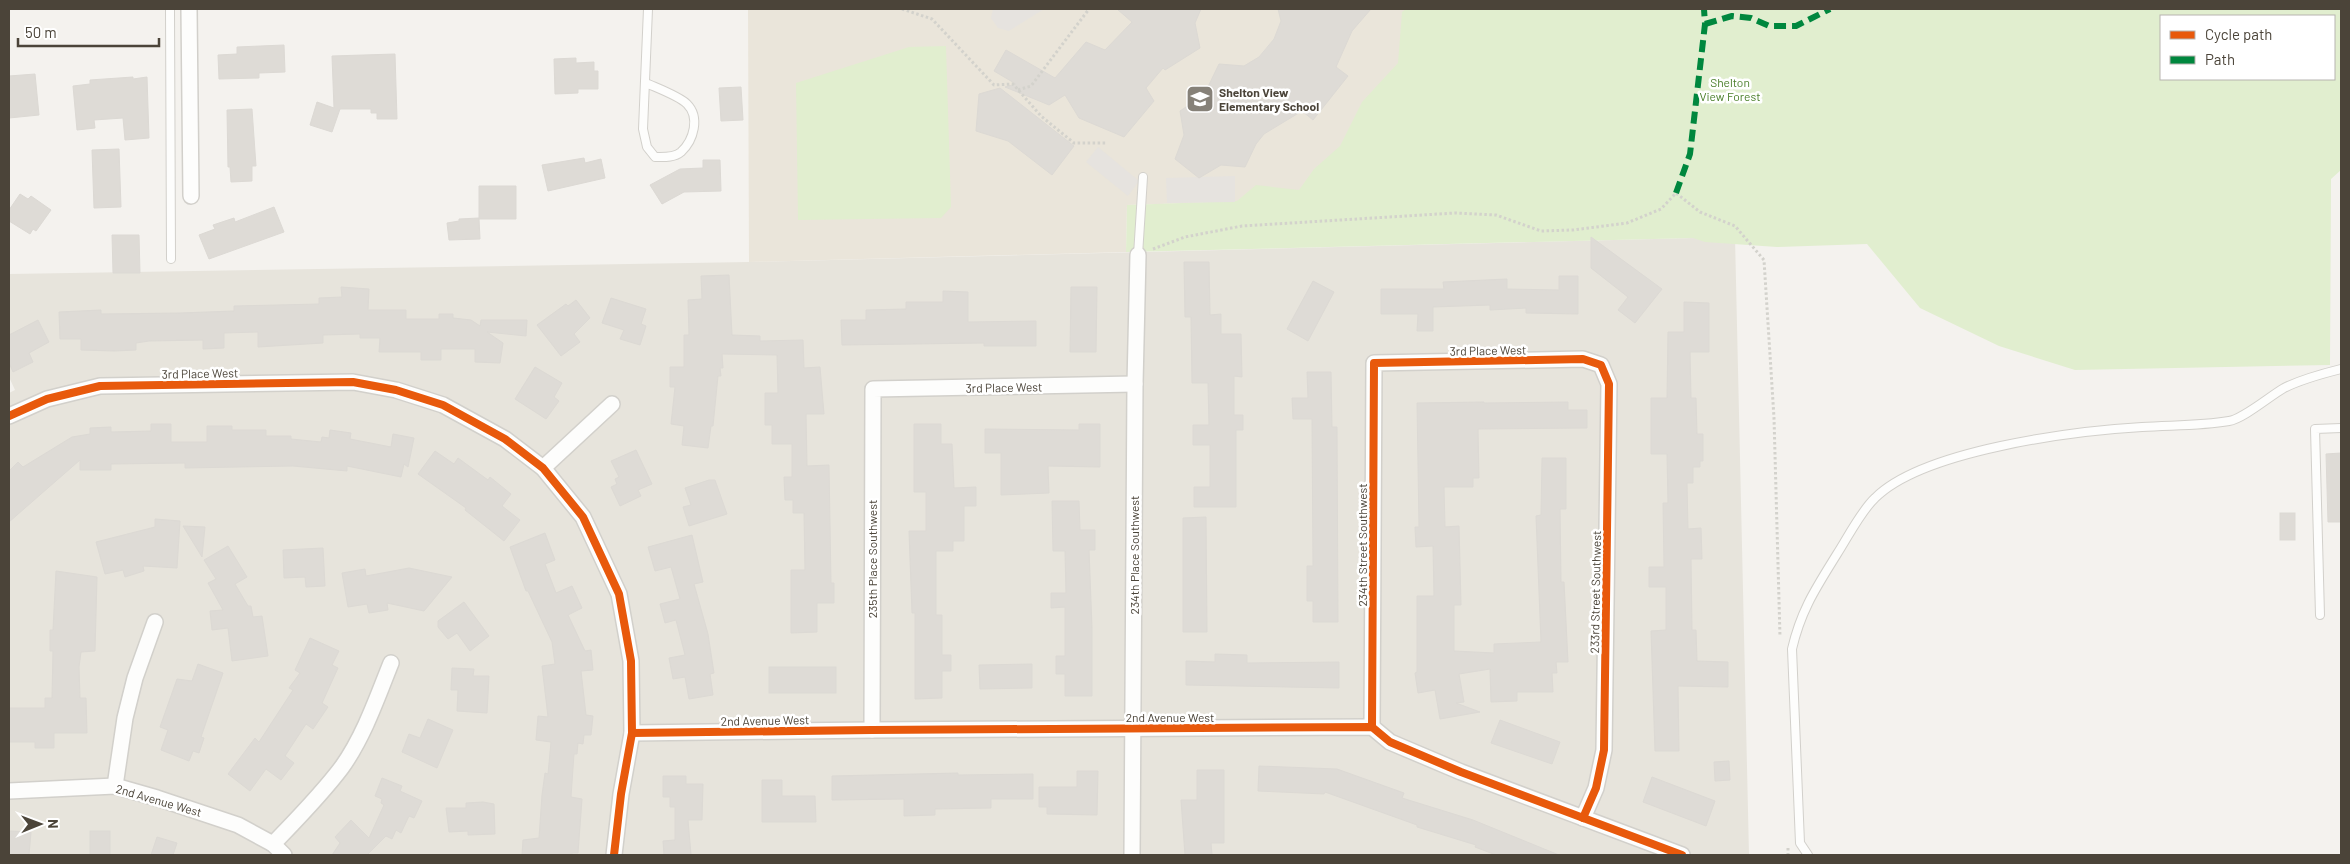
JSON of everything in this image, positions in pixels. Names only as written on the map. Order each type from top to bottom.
[{"type":"street","points":[[189,9],[192,196]]},
{"type":"street","name":"234th Place Southwest","points":[[1132,855],[1135,384],[1138,255]]},
{"type":"street","name":"3rd Place West","points":[[1374,363],[1583,360],[1601,365]]},
{"type":"street","name":"234th Street Southwest","points":[[1372,727],[1374,363]]},
{"type":"street","name":"233rd Street Southwest","points":[[1583,818],[1596,788],[1604,750],[1609,384],[1601,365]]},
{"type":"street","name":"3rd Place West","points":[[9,416],[47,399],[100,386],[353,382],[396,390],[444,405],[505,439],[543,468],[583,517],[619,594],[631,662],[632,733],[621,794],[614,855]]},
{"type":"street","name":"3rd Place West","points":[[873,389],[1135,384]]},
{"type":"street","name":"235th Place Southwest","points":[[872,730],[873,389]]},
{"type":"street","points":[[543,468],[612,404]]},
{"type":"street","points":[[115,786],[125,718],[135,678],[155,622]]},
{"type":"street","points":[[273,844],[308,808],[343,766],[364,726],[392,663]]},
{"type":"street","points":[[1372,727],[1390,742],[1682,855]]},
{"type":"street","name":"2nd Avenue West","points":[[632,733],[1372,727]]},
{"type":"street","name":"2nd Avenue West","points":[[9,790],[115,786],[238,825],[273,844],[284,855]]},
{"type":"lane","points":[[170,9],[170,260]]},
{"type":"lane","points":[[646,82],[686,103],[695,115],[695,127],[680,152],[670,157],[655,157],[647,147],[643,129],[648,9]]},
{"type":"lane","points":[[1138,255],[1143,177]]},
{"type":"lane","points":[[1808,855],[1800,843],[1792,649],[1798,622],[1808,600],[1874,498],[1895,481],[1927,467],[1965,455],[2009,445],[2140,427],[2232,421],[2283,389],[2306,378],[2341,369]]},
{"type":"lane","points":[[2320,614],[2315,429],[2341,428]]},
{"type":"path","points":[[902,9],[932,19],[994,85],[1013,84],[1041,116],[1074,143],[1106,143]]},
{"type":"path","points":[[1018,90],[1031,86],[1089,9]]},
{"type":"path","points":[[1138,255],[1186,237],[1242,226],[1455,213],[1496,215],[1541,231],[1572,230],[1627,223],[1661,209],[1676,193],[1700,212],[1735,226],[1764,260],[1774,418],[1780,640]]},
{"type":"path","points":[[1788,846],[1788,855]]},
{"type":"shaded area","name":"Shelton View Elementary School","points":[[748,9],[1651,9],[1650,189],[1127,205],[1126,252],[749,262]]},
{"type":"shaded area","points":[[993,9],[1044,9],[1009,31],[998,28],[991,18]]},
{"type":"shaded area","points":[[1098,147],[1139,181],[1128,196],[1086,162]]},
{"type":"shaded area","points":[[1235,176],[1235,202],[1167,203],[1166,178]]},
{"type":"shaded area","points":[[1735,237],[1749,855],[9,855],[9,393],[15,390],[9,377],[9,274],[749,262]]},
{"type":"green space","name":"Shelton View Forest","points":[[1406,9],[2341,9],[2341,170],[2331,179],[2330,365],[2075,370],[1999,346],[1920,308],[1867,244],[1777,247],[1705,242],[1693,238],[1126,252],[1127,205],[1237,201],[1256,185],[1299,190],[1314,169],[1340,146],[1362,102],[1398,63],[1402,12]]},
{"type":"green space","points":[[946,46],[951,207],[941,218],[798,220],[796,83],[909,47]]},
{"type":"building","points":[[1117,9],[1201,9],[1195,23],[1200,48],[1165,70],[1163,68],[1146,88],[1154,101],[1124,137],[1079,118],[1065,95],[1049,105],[1005,87],[1016,84],[994,71],[1006,50],[1055,78],[1086,42],[1105,50],[1132,22]]},
{"type":"building","points":[[1278,9],[1371,9],[1352,31],[1336,67],[1348,76],[1313,120],[1302,111],[1264,134],[1256,144],[1245,167],[1221,165],[1199,178],[1175,159],[1184,135],[1180,111],[1204,95],[1219,64],[1244,66],[1259,57],[1274,39],[1281,21]]},
{"type":"building","points":[[284,45],[285,72],[259,73],[259,78],[219,79],[218,55],[237,54],[237,47]]},
{"type":"building","points":[[395,54],[397,119],[377,119],[377,113],[371,113],[371,109],[340,109],[332,132],[310,125],[317,102],[334,108],[332,56]]},
{"type":"building","points":[[576,58],[576,63],[594,62],[594,71],[598,71],[598,89],[578,89],[578,93],[555,94],[554,59]]},
{"type":"building","points":[[35,74],[39,115],[9,118],[9,76]]},
{"type":"building","points":[[133,77],[133,79],[147,77],[149,138],[125,140],[123,118],[94,120],[95,128],[77,130],[73,86],[90,84],[90,80]]},
{"type":"building","points":[[741,87],[743,120],[721,121],[719,88]]},
{"type":"building","points":[[1000,88],[1074,146],[1052,175],[1008,141],[976,131],[979,94]]},
{"type":"building","points":[[252,109],[256,166],[252,166],[252,181],[231,182],[230,167],[228,167],[227,110]]},
{"type":"building","points":[[119,149],[121,207],[94,208],[92,150]]},
{"type":"building","points":[[584,158],[585,163],[601,159],[605,178],[548,191],[542,165]]},
{"type":"building","points":[[703,160],[720,160],[721,191],[684,192],[662,204],[650,185],[680,169],[703,168]]},
{"type":"building","points":[[479,186],[516,186],[516,219],[479,219],[480,239],[449,240],[447,223],[459,221],[459,219],[479,218]]},
{"type":"building","points":[[20,194],[28,199],[31,196],[51,210],[36,231],[33,229],[30,234],[9,221],[9,210]]},
{"type":"building","points":[[274,207],[284,232],[209,259],[199,235],[215,229],[213,225],[234,218],[235,222]]},
{"type":"building","points":[[112,235],[139,235],[140,273],[113,273]]},
{"type":"building","points":[[1591,237],[1662,289],[1635,323],[1618,310],[1628,297],[1591,268]]},
{"type":"building","points":[[1184,262],[1209,262],[1210,315],[1221,314],[1221,334],[1241,334],[1242,377],[1234,376],[1234,415],[1243,415],[1243,430],[1236,430],[1236,507],[1194,507],[1194,487],[1210,487],[1210,445],[1193,445],[1193,425],[1209,425],[1208,383],[1192,383],[1191,317],[1185,317]]},
{"type":"building","points":[[729,275],[732,335],[760,336],[760,341],[803,340],[804,368],[820,367],[824,414],[806,414],[807,466],[829,465],[831,583],[834,583],[834,603],[817,603],[817,632],[791,633],[791,570],[805,570],[804,513],[793,513],[793,500],[785,500],[784,477],[792,477],[792,444],[772,444],[772,425],[765,425],[765,393],[778,393],[777,355],[722,354],[723,368],[720,368],[721,376],[718,376],[713,426],[711,426],[708,448],[682,445],[684,426],[671,424],[675,387],[670,387],[670,367],[684,367],[684,335],[689,335],[688,300],[702,299],[701,276]]},
{"type":"building","points":[[1559,276],[1578,276],[1578,314],[1526,313],[1526,308],[1490,310],[1490,305],[1433,307],[1433,331],[1417,331],[1418,314],[1381,314],[1381,289],[1444,289],[1443,282],[1507,279],[1507,289],[1559,290]]},
{"type":"building","points":[[1313,281],[1334,292],[1308,341],[1287,329]]},
{"type":"building","points":[[341,287],[369,289],[368,310],[406,310],[406,319],[439,319],[439,314],[453,314],[453,318],[471,320],[480,326],[481,320],[527,320],[526,336],[487,332],[503,343],[500,363],[475,362],[475,349],[441,349],[441,360],[421,360],[421,352],[379,352],[380,338],[360,338],[360,334],[323,335],[323,343],[258,347],[258,332],[224,333],[224,348],[203,349],[203,340],[149,341],[136,343],[136,350],[114,351],[81,350],[81,339],[60,339],[59,312],[101,310],[101,314],[180,313],[234,311],[234,306],[319,304],[319,298],[342,297]]},
{"type":"building","points":[[1071,287],[1097,287],[1096,352],[1070,352]]},
{"type":"building","points":[[943,291],[968,292],[968,322],[1036,321],[1036,346],[984,346],[984,343],[842,345],[841,320],[866,320],[866,310],[906,309],[906,302],[943,302]]},
{"type":"building","points":[[611,298],[646,309],[641,324],[646,326],[640,345],[620,339],[624,330],[602,323]]},
{"type":"building","points":[[576,300],[590,318],[574,334],[580,342],[561,356],[537,325],[566,304],[568,306]]},
{"type":"building","points":[[1684,302],[1709,303],[1709,352],[1690,352],[1691,398],[1696,398],[1697,434],[1703,434],[1703,461],[1700,461],[1700,467],[1693,467],[1693,483],[1687,483],[1688,529],[1701,528],[1702,559],[1691,559],[1692,630],[1696,630],[1697,661],[1728,662],[1728,687],[1678,686],[1679,751],[1655,751],[1651,631],[1666,630],[1666,587],[1649,587],[1649,567],[1664,567],[1663,503],[1668,503],[1667,454],[1651,454],[1651,398],[1667,398],[1668,332],[1684,332]]},
{"type":"building","points":[[38,320],[49,342],[29,353],[33,362],[13,372],[9,363],[9,335]]},
{"type":"building","points":[[535,367],[562,383],[554,397],[559,401],[546,419],[515,399]]},
{"type":"building","points":[[1307,372],[1331,372],[1332,427],[1337,427],[1338,622],[1313,622],[1313,601],[1307,601],[1307,566],[1313,566],[1312,419],[1293,419],[1292,398],[1308,398]]},
{"type":"building","points":[[1568,402],[1568,410],[1587,410],[1587,428],[1478,429],[1479,478],[1473,478],[1473,487],[1444,487],[1445,527],[1459,526],[1461,605],[1454,605],[1454,651],[1494,653],[1494,644],[1541,642],[1536,516],[1541,515],[1542,458],[1566,458],[1566,509],[1560,509],[1561,582],[1564,582],[1568,662],[1556,662],[1557,673],[1552,673],[1553,692],[1517,692],[1517,701],[1491,702],[1490,669],[1459,674],[1464,702],[1456,703],[1480,712],[1440,719],[1435,690],[1418,693],[1415,673],[1417,672],[1417,596],[1434,596],[1433,546],[1416,547],[1415,527],[1419,527],[1417,403]]},
{"type":"building","points":[[151,424],[171,424],[171,442],[207,442],[207,426],[232,426],[232,430],[266,430],[266,436],[291,436],[291,439],[321,442],[322,437],[329,438],[330,430],[351,433],[350,439],[391,447],[393,434],[414,438],[408,467],[404,464],[401,477],[347,466],[347,471],[293,466],[185,468],[185,463],[111,464],[111,470],[80,470],[80,460],[9,522],[9,471],[18,462],[23,467],[72,437],[90,434],[90,428],[111,427],[111,432],[151,431]]},
{"type":"building","points":[[914,424],[941,424],[941,444],[952,444],[954,488],[976,487],[976,506],[964,506],[964,541],[953,541],[953,551],[936,551],[936,615],[942,615],[942,655],[951,655],[951,671],[942,671],[942,698],[915,699],[915,613],[912,613],[909,531],[926,531],[926,492],[914,492]]},
{"type":"building","points":[[1079,424],[1100,424],[1100,467],[1048,466],[1049,493],[1001,495],[1001,453],[985,453],[985,429],[1079,430]]},
{"type":"building","points":[[636,450],[652,484],[638,490],[641,496],[620,506],[611,487],[617,484],[615,479],[619,477],[611,461]]},
{"type":"building","points":[[435,451],[454,464],[458,458],[488,480],[490,477],[511,494],[502,506],[520,520],[504,541],[465,510],[466,508],[418,474]]},
{"type":"building","points":[[2341,453],[2341,522],[2328,522],[2326,454]]},
{"type":"building","points":[[709,480],[715,480],[727,514],[689,526],[683,507],[691,505],[685,488]]},
{"type":"building","points":[[1052,501],[1079,501],[1080,530],[1095,530],[1095,550],[1089,550],[1092,696],[1065,696],[1065,674],[1056,674],[1056,656],[1065,656],[1065,607],[1051,608],[1051,593],[1066,593],[1065,551],[1053,551]]},
{"type":"building","points":[[2280,513],[2295,513],[2295,540],[2280,540]]},
{"type":"building","points":[[1206,517],[1207,632],[1183,632],[1183,518]]},
{"type":"building","points":[[155,519],[180,521],[177,568],[143,566],[144,571],[125,577],[123,570],[105,574],[96,542],[155,527]]},
{"type":"building","points":[[183,526],[205,527],[202,557]]},
{"type":"building","points":[[545,533],[555,560],[545,564],[556,593],[572,586],[582,608],[568,615],[585,651],[591,650],[593,670],[581,671],[586,715],[593,716],[591,735],[584,735],[583,744],[578,743],[577,754],[574,754],[571,797],[582,799],[578,853],[572,853],[572,855],[522,855],[523,840],[539,838],[542,795],[545,773],[548,774],[551,742],[536,740],[538,716],[548,717],[542,666],[555,664],[552,642],[528,591],[526,591],[510,547]]},
{"type":"building","points":[[692,535],[703,582],[694,584],[708,634],[714,673],[710,674],[713,695],[689,699],[685,677],[673,679],[669,658],[685,655],[676,620],[665,623],[660,604],[680,599],[671,567],[655,571],[648,547]]},
{"type":"building","points":[[228,546],[247,577],[235,584],[248,606],[251,606],[253,617],[262,616],[268,656],[232,661],[228,628],[212,630],[210,611],[223,610],[208,583],[216,579],[204,560]]},
{"type":"building","points":[[323,548],[325,586],[306,587],[305,577],[284,578],[283,550]]},
{"type":"building","points":[[409,568],[452,577],[424,611],[387,603],[388,610],[369,613],[367,604],[348,607],[342,573],[365,569],[366,576]]},
{"type":"building","points":[[56,571],[97,577],[95,651],[81,652],[79,667],[80,698],[86,698],[87,733],[54,733],[54,748],[35,748],[35,742],[9,742],[9,708],[45,708],[45,698],[52,698],[53,651],[50,651],[50,630],[53,630]]},
{"type":"building","points":[[464,602],[489,636],[470,651],[457,633],[448,639],[438,627],[438,621]]},
{"type":"building","points":[[310,638],[339,651],[332,665],[338,668],[322,703],[328,707],[313,729],[306,724],[285,756],[294,763],[281,780],[266,769],[250,791],[228,774],[255,738],[259,742],[293,690],[289,688],[300,673],[295,670]]},
{"type":"building","points":[[1215,654],[1247,655],[1247,663],[1339,662],[1339,688],[1186,685],[1186,661],[1215,662]]},
{"type":"building","points":[[198,664],[223,673],[201,737],[204,738],[199,753],[193,751],[189,761],[161,750],[168,730],[160,727],[177,679],[192,681]]},
{"type":"building","points":[[1032,664],[1032,688],[980,689],[979,665]]},
{"type":"building","points":[[769,667],[836,667],[836,693],[769,693]]},
{"type":"building","points":[[452,668],[474,669],[473,676],[489,676],[487,713],[457,711],[458,690],[451,690]]},
{"type":"building","points":[[428,719],[453,730],[437,768],[402,752],[409,734],[420,738]]},
{"type":"building","points":[[1500,720],[1560,742],[1552,764],[1491,743]]},
{"type":"building","points":[[1729,761],[1730,780],[1715,781],[1714,762]]},
{"type":"building","points":[[1259,766],[1337,769],[1404,793],[1402,798],[1473,820],[1559,855],[1496,855],[1475,847],[1476,845],[1417,827],[1417,825],[1325,792],[1324,794],[1258,791]]},
{"type":"building","points":[[1197,770],[1224,770],[1224,843],[1211,843],[1212,855],[1185,855],[1181,800],[1197,800]]},
{"type":"building","points":[[1077,771],[1098,771],[1097,815],[1047,814],[1047,807],[1039,807],[1039,787],[1077,787]]},
{"type":"building","points":[[958,773],[958,775],[1033,774],[1033,799],[991,799],[991,808],[935,809],[935,815],[904,816],[904,799],[832,800],[832,776]]},
{"type":"building","points":[[663,776],[686,776],[686,784],[703,784],[702,820],[688,820],[691,855],[664,855],[663,841],[675,840],[675,807],[670,807],[670,797],[663,797]]},
{"type":"building","points":[[1652,777],[1715,801],[1706,826],[1643,802]]},
{"type":"building","points":[[382,778],[402,786],[400,791],[422,801],[414,818],[409,816],[401,833],[396,830],[392,839],[386,836],[367,855],[332,855],[340,843],[335,837],[351,820],[369,838],[384,805],[381,803],[382,799],[375,796]]},
{"type":"building","points":[[762,780],[782,780],[782,796],[815,796],[816,822],[762,822]]},
{"type":"building","points":[[483,802],[494,804],[495,834],[468,835],[468,831],[449,832],[446,808],[466,808],[466,803]]},
{"type":"building","points":[[9,831],[31,832],[29,855],[9,855]]},
{"type":"building","points":[[90,831],[110,831],[110,855],[90,855]]},
{"type":"building","points":[[157,837],[177,843],[173,855],[151,855]]},
{"type":"marked path","points":[[1676,193],[1690,154],[1705,24],[1704,9]]},
{"type":"marked path","points":[[1705,24],[1732,16],[1751,18],[1769,26],[1796,26],[1830,9]]},
{"type":"cycle path","points":[[1372,727],[1374,363],[1583,359],[1601,365],[1609,384],[1604,750],[1596,788],[1583,818]]},
{"type":"cycle path","points":[[9,416],[47,399],[100,386],[353,382],[396,390],[443,405],[505,439],[543,468],[583,517],[619,594],[631,661],[632,733],[621,794],[614,855]]},
{"type":"cycle path","points":[[632,733],[1372,727],[1390,742],[1461,772],[1682,855]]},
{"type":"place","name":"Shelton View Elementary School","points":[[1200,99]]}]
